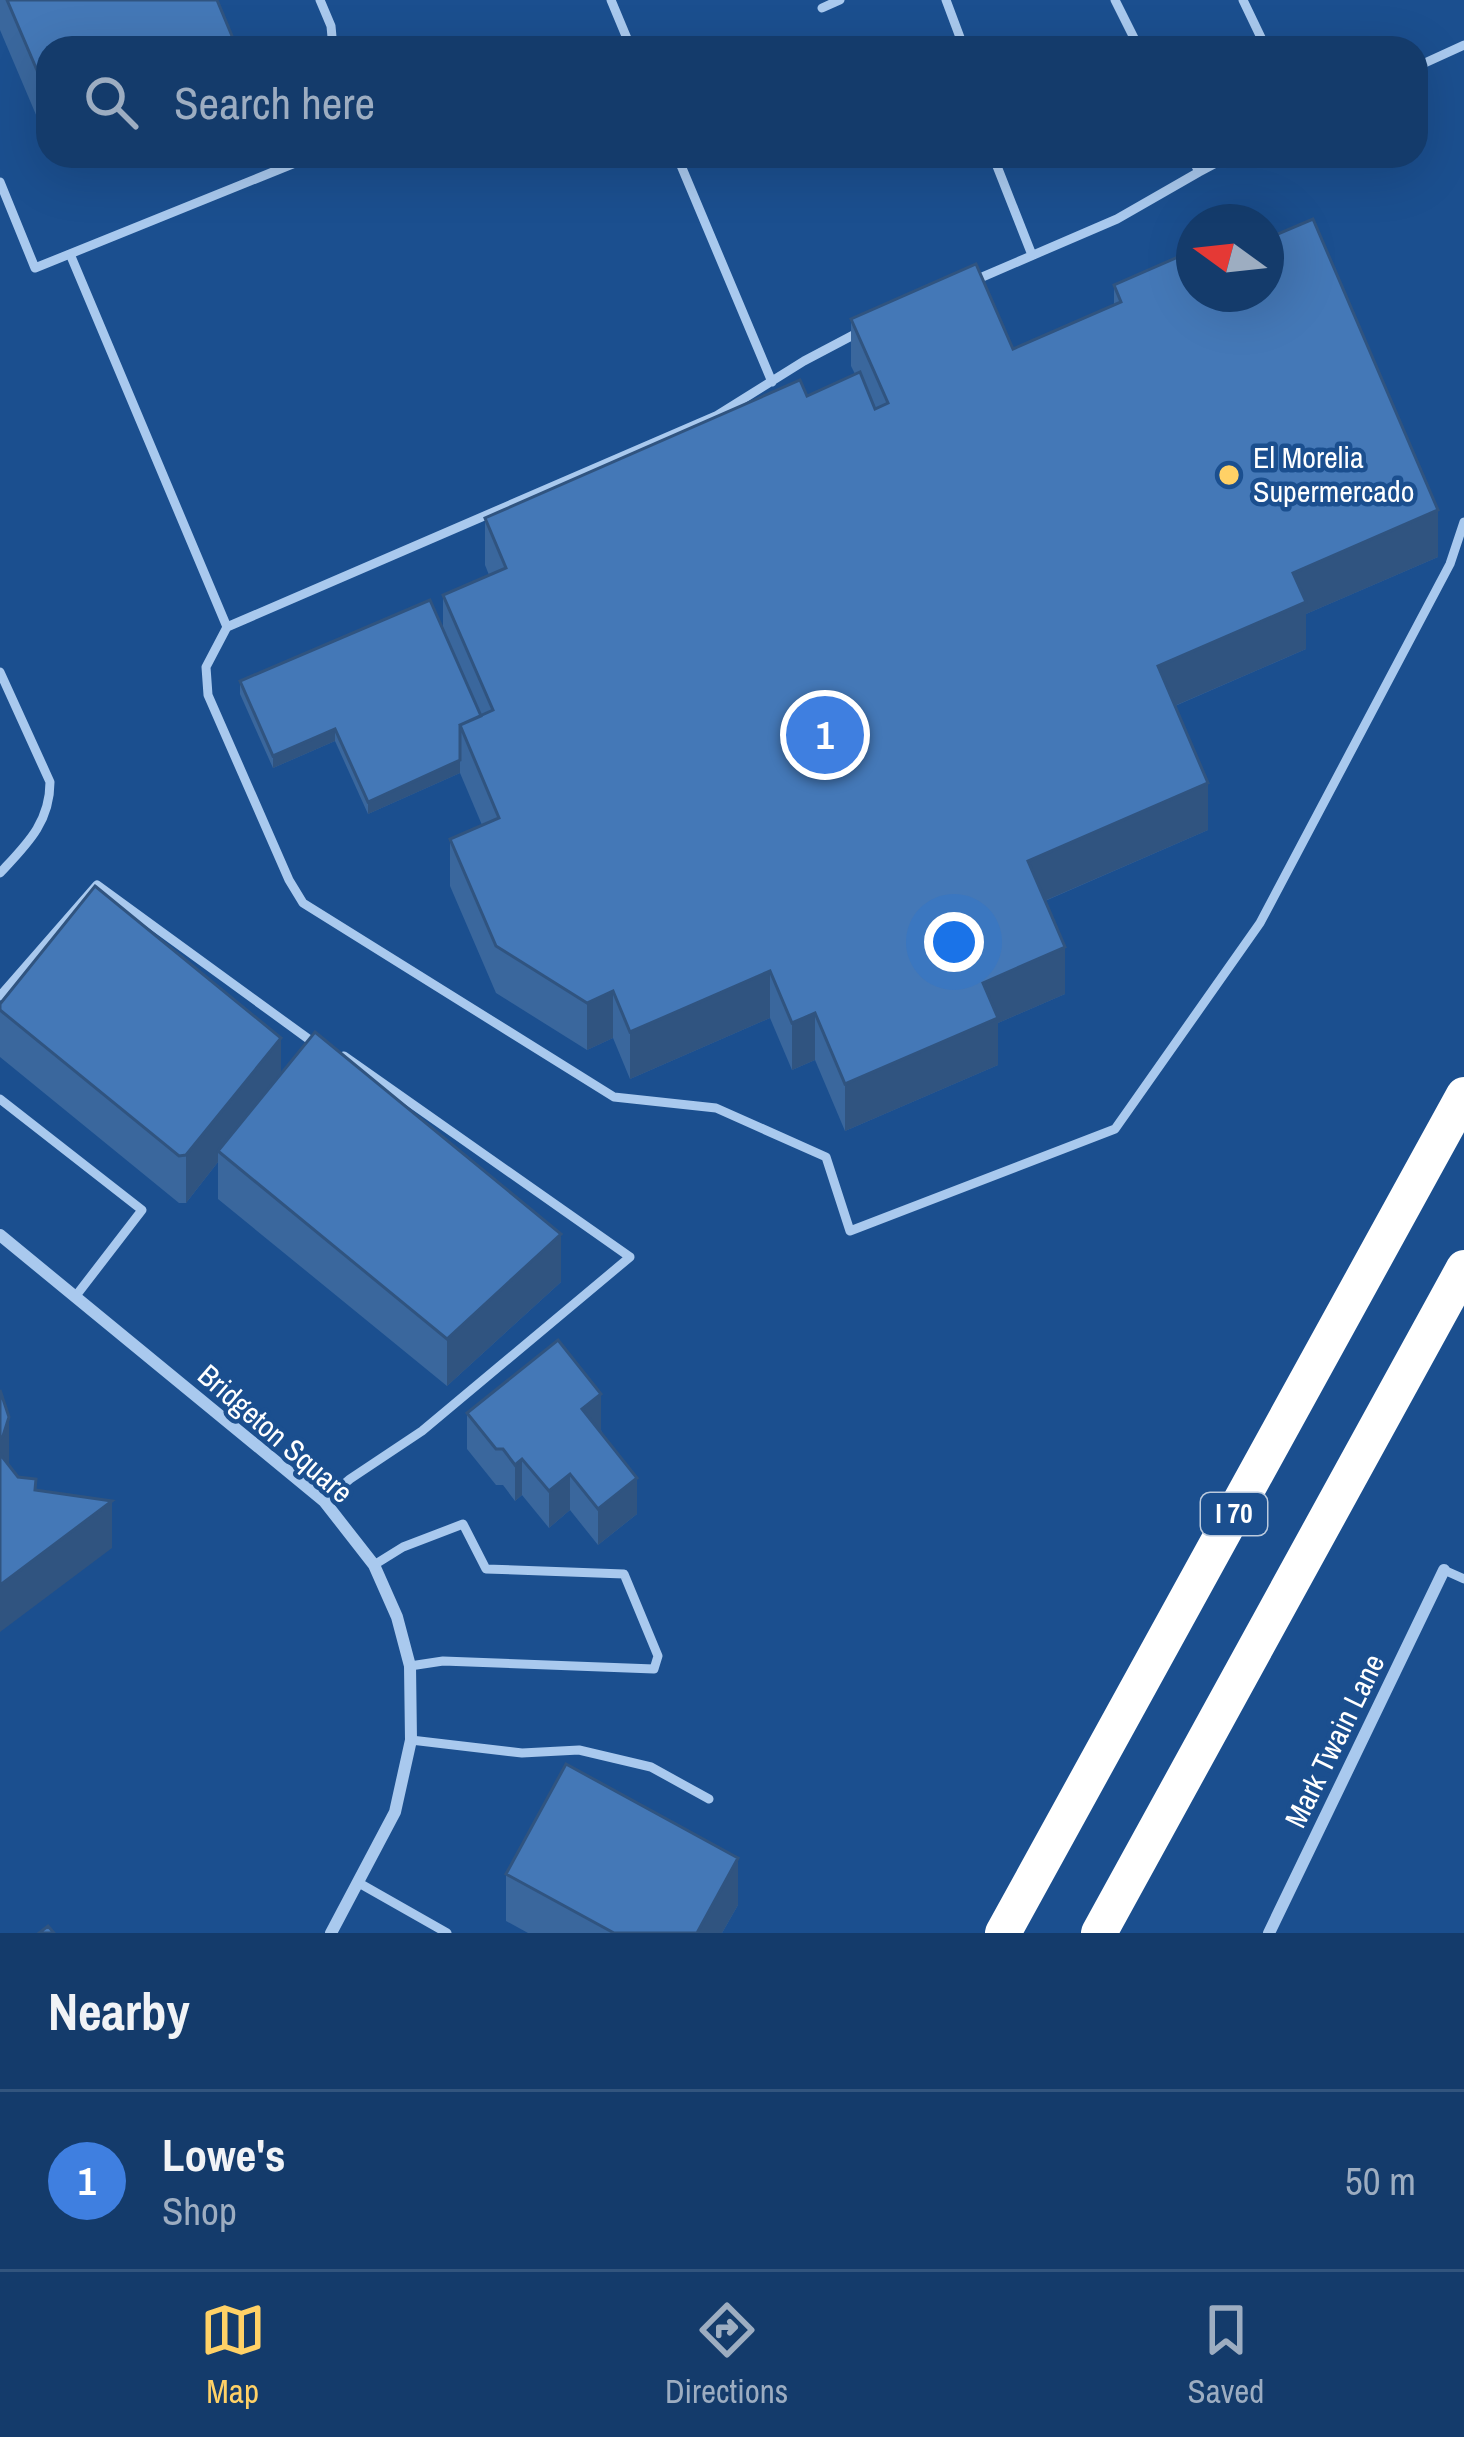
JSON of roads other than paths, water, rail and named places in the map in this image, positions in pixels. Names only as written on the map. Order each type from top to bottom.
[{"type":"highway","name":"I 70","points":[[1003,1933],[1464,1095]]},
{"type":"highway","name":"I 70","points":[[1099,1933],[1464,1268]]},
{"type":"street","name":"Bridgeton Square","points":[[1,1238],[325,1501],[374,1565],[397,1618],[410,1666],[411,1740],[394,1812],[331,1933]]},
{"type":"street","name":"Mark Twain Lane","points":[[1269,1933],[1444,1570]]},
{"type":"lane","points":[[320,0],[332,36]]},
{"type":"lane","points":[[611,0],[627,36]]},
{"type":"lane","points":[[823,8],[840,0]]},
{"type":"lane","points":[[946,0],[960,36]]},
{"type":"lane","points":[[1115,0],[1132,36]]},
{"type":"lane","points":[[1243,0],[1260,36]]},
{"type":"lane","points":[[1428,62],[1464,45]]},
{"type":"lane","points":[[0,182],[35,268],[285,168]]},
{"type":"lane","points":[[682,168],[772,382]]},
{"type":"lane","points":[[998,168],[1033,255]]},
{"type":"lane","points":[[1197,168],[1199,172]]},
{"type":"lane","points":[[968,283],[1117,219],[1206,168]]},
{"type":"lane","points":[[70,254],[227,627]]},
{"type":"lane","points":[[860,331],[716,416],[227,627],[206,668],[208,695],[303,903],[614,1097],[716,1108],[826,1157],[850,1232],[1115,1129],[1260,923],[1450,564],[1464,522]]},
{"type":"lane","points":[[0,873],[39,830],[50,801],[50,782],[1,679]]},
{"type":"lane","points":[[0,996],[97,885],[314,1043]]},
{"type":"lane","points":[[325,1501],[422,1431],[630,1257],[344,1056]]},
{"type":"lane","points":[[0,1099],[142,1210],[75,1297]]},
{"type":"lane","points":[[374,1565],[403,1546],[464,1524],[486,1569],[624,1574],[658,1656],[654,1669],[443,1661],[410,1666]]},
{"type":"lane","points":[[1444,1570],[1464,1579]]},
{"type":"lane","points":[[411,1740],[522,1753],[579,1750],[651,1767],[709,1799]]},
{"type":"lane","points":[[359,1883],[447,1933]]},
{"type":"place","name":"El Morelia Supermercado","points":[[1229,475]]},
{"type":"place","name":"Lowe's","points":[[825,735]]}]
